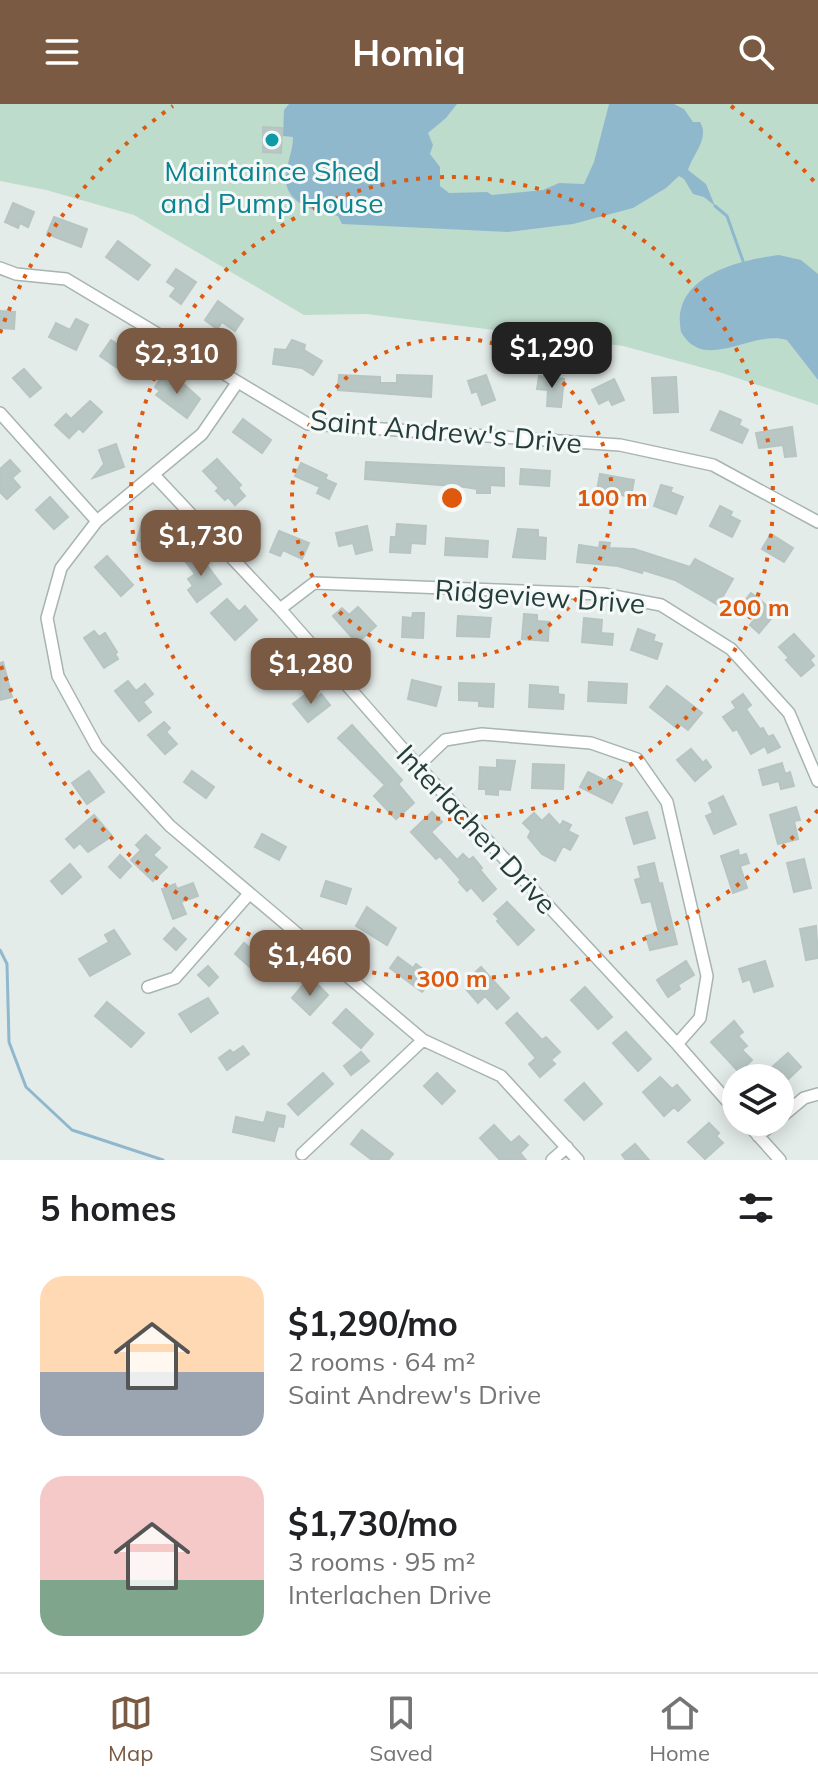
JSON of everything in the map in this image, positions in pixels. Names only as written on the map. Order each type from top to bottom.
[{"type":"street","name":"Saint Andrew's Drive","points":[[0,268],[16,274],[66,279],[308,424],[620,445],[713,465],[818,522]]},
{"type":"street","points":[[237,383],[202,434],[97,521],[61,568],[47,618],[58,676],[97,747],[170,826],[423,1040],[501,1076],[578,1160]]},
{"type":"street","points":[[0,413],[97,521]]},
{"type":"street","name":"Interlachen Drive","points":[[154,475],[280,609],[418,766],[722,1095]]},
{"type":"street","name":"Ridgeview Drive","points":[[280,609],[314,583],[603,594],[661,605],[731,649],[789,713],[818,781]]},
{"type":"street","points":[[418,766],[445,740],[482,734],[591,743],[637,759],[667,802],[707,976],[700,1018],[677,1044]]},
{"type":"street","points":[[148,987],[175,978],[249,894]]},
{"type":"street","points":[[302,1154],[423,1040]]},
{"type":"street","points":[[794,1106],[804,1098],[818,1094]]},
{"type":"street","points":[[758,1136],[780,1160]]},
{"type":"street","points":[[552,1160],[567,1147]]},
{"type":"green space","points":[[0,104],[818,104],[818,405],[722,373],[623,346],[366,314],[304,315],[134,215],[46,190],[0,181]]},
{"type":"water","points":[[289,104],[457,104],[428,133],[433,145],[430,154],[440,167],[440,186],[449,193],[487,192],[492,195],[543,190],[559,183],[584,184],[594,162],[609,104],[674,104],[684,109],[693,122],[700,122],[703,128],[702,140],[688,170],[706,184],[715,206],[704,197],[693,194],[679,176],[666,188],[633,208],[573,224],[508,232],[342,224],[338,216],[303,205],[290,193],[286,176],[293,137],[283,136],[284,110]]},
{"type":"water","points":[[779,255],[801,260],[818,274],[818,380],[787,340],[773,338],[716,350],[691,344],[681,332],[680,313],[686,297],[697,284],[728,267]]},
{"type":"building","name":"Maintaince Shed and Pump House","points":[[263,127],[282,128],[281,153],[263,152]]},
{"type":"building","points":[[13,203],[34,212],[28,227],[20,223],[18,228],[5,222]]},
{"type":"building","points":[[54,217],[87,229],[81,247],[47,234]]},
{"type":"building","points":[[118,241],[150,265],[138,280],[106,257]]},
{"type":"building","points":[[176,269],[196,282],[181,304],[170,296],[176,288],[167,282]]},
{"type":"building","points":[[218,301],[243,319],[235,331],[222,322],[217,329],[205,320]]},
{"type":"building","points":[[0,311],[15,312],[14,329],[0,328]]},
{"type":"building","points":[[76,319],[88,325],[76,350],[49,337],[56,323],[70,330]]},
{"type":"building","points":[[111,340],[140,359],[129,376],[100,356]]},
{"type":"building","points":[[292,340],[305,345],[304,350],[322,361],[313,375],[302,368],[273,364],[275,349],[286,350]]},
{"type":"building","points":[[24,369],[41,388],[30,397],[13,378]]},
{"type":"building","points":[[163,375],[173,382],[176,377],[200,399],[187,418],[156,395],[160,391],[155,387]]},
{"type":"building","points":[[339,375],[380,377],[380,383],[397,383],[397,375],[432,376],[431,397],[338,390]]},
{"type":"building","points":[[486,375],[495,400],[482,405],[477,391],[472,393],[468,381]]},
{"type":"building","points":[[539,376],[564,379],[561,407],[547,406],[548,390],[537,389]]},
{"type":"building","points":[[676,377],[678,412],[654,413],[652,378]]},
{"type":"building","points":[[614,379],[624,400],[612,405],[609,399],[599,404],[592,390]]},
{"type":"building","points":[[90,401],[102,412],[83,432],[79,428],[69,438],[55,425],[66,414],[71,419]]},
{"type":"building","points":[[720,411],[741,420],[739,425],[748,430],[742,443],[711,430]]},
{"type":"building","points":[[243,419],[271,440],[262,453],[233,432]]},
{"type":"building","points":[[792,427],[796,456],[785,457],[783,445],[759,448],[756,433]]},
{"type":"building","points":[[116,444],[124,467],[93,478],[104,464],[99,450]]},
{"type":"building","points":[[217,459],[241,485],[238,488],[245,496],[235,505],[216,491],[219,488],[203,471]]},
{"type":"building","points":[[10,460],[20,471],[12,478],[20,487],[7,499],[0,492],[0,469]]},
{"type":"building","points":[[366,462],[504,468],[504,486],[490,485],[490,493],[477,493],[477,489],[465,487],[365,479]]},
{"type":"building","points":[[301,463],[327,475],[325,479],[336,484],[329,499],[317,493],[320,487],[295,476]]},
{"type":"building","points":[[521,469],[550,471],[549,486],[520,484]]},
{"type":"building","points":[[600,474],[634,480],[631,497],[597,490]]},
{"type":"building","points":[[661,485],[672,488],[670,492],[683,497],[676,514],[654,506]]},
{"type":"building","points":[[50,497],[68,517],[54,529],[36,510]]},
{"type":"building","points":[[720,506],[740,521],[732,537],[710,526]]},
{"type":"building","points":[[143,520],[181,534],[175,555],[144,546],[145,543],[137,540]]},
{"type":"building","points":[[397,524],[426,526],[425,544],[411,543],[410,553],[390,552],[391,537],[396,537]]},
{"type":"building","points":[[367,526],[372,550],[356,554],[353,543],[339,546],[336,533]]},
{"type":"building","points":[[518,529],[538,530],[538,537],[546,538],[545,559],[513,557]]},
{"type":"building","points":[[279,531],[309,543],[302,559],[283,550],[280,556],[270,552]]},
{"type":"building","points":[[771,534],[793,548],[784,562],[762,549]]},
{"type":"building","points":[[446,538],[488,541],[487,557],[445,555]]},
{"type":"building","points":[[600,542],[610,543],[609,548],[634,549],[690,567],[695,559],[733,579],[718,605],[675,580],[643,570],[642,573],[618,566],[577,562],[579,545],[599,548]]},
{"type":"building","points":[[197,552],[221,584],[197,602],[188,590],[193,586],[188,579],[195,574],[185,561]]},
{"type":"building","points":[[107,556],[133,585],[121,596],[95,567]]},
{"type":"building","points":[[751,593],[776,613],[759,633],[750,625],[755,619],[740,607]]},
{"type":"building","points":[[227,599],[239,612],[245,606],[257,620],[235,640],[211,613]]},
{"type":"building","points":[[358,607],[376,626],[357,643],[333,616],[342,608],[349,615]]},
{"type":"building","points":[[413,613],[424,613],[423,638],[402,637],[403,617],[412,618]]},
{"type":"building","points":[[524,614],[537,615],[537,621],[549,622],[548,641],[522,639]]},
{"type":"building","points":[[458,616],[491,618],[489,637],[457,636]]},
{"type":"building","points":[[584,618],[602,620],[601,633],[613,634],[612,645],[582,642]]},
{"type":"building","points":[[638,629],[655,635],[653,641],[662,644],[657,659],[631,650]]},
{"type":"building","points":[[94,631],[99,637],[105,633],[117,652],[118,659],[104,668],[84,638]]},
{"type":"building","points":[[794,634],[814,656],[810,660],[814,665],[801,676],[779,647]]},
{"type":"building","points":[[277,641],[298,664],[281,679],[260,656]]},
{"type":"building","points":[[3,662],[12,697],[0,700],[0,663]]},
{"type":"building","points":[[412,680],[441,687],[436,706],[408,699]]},
{"type":"building","points":[[128,681],[136,691],[145,684],[153,694],[143,702],[151,712],[139,721],[115,691]]},
{"type":"building","points":[[589,682],[627,684],[626,703],[588,701]]},
{"type":"building","points":[[459,683],[494,684],[493,707],[479,706],[479,701],[459,700]]},
{"type":"building","points":[[530,685],[558,687],[558,694],[564,695],[563,709],[529,707]]},
{"type":"building","points":[[667,686],[702,713],[688,730],[680,724],[677,728],[650,707]]},
{"type":"building","points":[[310,691],[316,698],[321,694],[330,705],[308,722],[293,704]]},
{"type":"building","points":[[743,694],[751,705],[746,709],[760,729],[763,728],[768,737],[773,735],[780,747],[768,753],[765,746],[751,754],[737,729],[733,731],[723,717],[736,708],[732,702]]},
{"type":"building","points":[[164,722],[170,728],[166,732],[177,744],[165,754],[148,735]]},
{"type":"building","points":[[352,725],[402,780],[398,784],[414,803],[396,819],[374,796],[385,785],[338,738]]},
{"type":"building","points":[[691,749],[711,767],[695,781],[677,760]]},
{"type":"building","points":[[497,760],[515,761],[510,790],[498,789],[498,795],[486,794],[486,789],[479,789],[480,767],[497,768]]},
{"type":"building","points":[[782,763],[785,774],[790,772],[794,786],[781,789],[779,781],[763,785],[759,770]]},
{"type":"building","points":[[533,764],[564,765],[563,789],[532,788]]},
{"type":"building","points":[[89,771],[104,792],[87,804],[72,783]]},
{"type":"building","points":[[192,771],[214,787],[206,798],[184,782]]},
{"type":"building","points":[[588,772],[606,781],[608,777],[622,784],[612,803],[580,787]]},
{"type":"building","points":[[723,796],[736,824],[714,834],[706,816],[713,813],[709,803]]},
{"type":"building","points":[[796,807],[800,820],[794,821],[798,839],[778,844],[770,815]]},
{"type":"building","points":[[432,812],[442,822],[431,832],[457,860],[463,854],[469,860],[473,857],[496,889],[483,901],[471,887],[467,891],[440,856],[436,859],[411,832]]},
{"type":"building","points":[[647,812],[655,838],[634,844],[626,818]]},
{"type":"building","points":[[534,813],[542,821],[549,814],[560,826],[563,821],[571,825],[568,831],[578,836],[570,850],[563,846],[555,861],[542,854],[528,837],[531,831],[523,823]]},
{"type":"building","points":[[94,815],[112,836],[88,852],[80,843],[74,848],[66,839]]},
{"type":"building","points":[[262,834],[286,847],[279,860],[255,847]]},
{"type":"building","points":[[146,835],[160,848],[153,855],[167,867],[153,881],[131,860],[141,850],[136,845]]},
{"type":"building","points":[[738,850],[739,856],[746,854],[749,863],[740,866],[747,888],[733,893],[721,856]]},
{"type":"building","points":[[120,855],[131,866],[120,878],[109,867]]},
{"type":"building","points":[[804,859],[811,888],[794,892],[787,863]]},
{"type":"building","points":[[654,863],[677,944],[650,950],[646,936],[659,933],[651,901],[642,903],[635,880],[641,878],[638,867]]},
{"type":"building","points":[[70,864],[81,877],[62,894],[51,881]]},
{"type":"building","points":[[326,881],[351,889],[346,904],[321,896]]},
{"type":"building","points":[[193,883],[198,896],[181,902],[186,914],[173,919],[162,889],[175,884],[177,889]]},
{"type":"building","points":[[507,902],[534,930],[518,945],[494,914]]},
{"type":"building","points":[[367,907],[396,928],[387,945],[356,926]]},
{"type":"building","points":[[816,926],[818,958],[806,960],[800,929]]},
{"type":"building","points":[[174,928],[186,939],[176,950],[164,939]]},
{"type":"building","points":[[114,930],[130,954],[90,976],[79,959],[109,942],[105,935]]},
{"type":"building","points":[[258,939],[269,948],[252,969],[235,954],[244,943],[250,948]]},
{"type":"building","points":[[398,957],[413,968],[416,964],[434,978],[422,992],[390,968]]},
{"type":"building","points":[[686,961],[694,975],[678,985],[680,989],[668,997],[657,980]]},
{"type":"building","points":[[765,961],[773,986],[754,992],[750,979],[743,982],[739,969]]},
{"type":"building","points":[[208,966],[218,977],[209,986],[198,975]]},
{"type":"building","points":[[481,967],[509,998],[497,1009],[485,996],[478,1003],[466,989],[472,983],[468,979]]},
{"type":"building","points":[[304,984],[312,991],[318,985],[328,995],[310,1015],[292,998]]},
{"type":"building","points":[[585,987],[612,1017],[598,1029],[571,1000]]},
{"type":"building","points":[[208,998],[218,1013],[191,1032],[179,1014]]},
{"type":"building","points":[[107,1002],[144,1033],[131,1047],[95,1016]]},
{"type":"building","points":[[346,1009],[373,1034],[361,1048],[333,1023]]},
{"type":"building","points":[[517,1013],[542,1040],[546,1037],[560,1052],[551,1060],[555,1064],[540,1077],[529,1064],[536,1058],[506,1023]]},
{"type":"building","points":[[734,1021],[743,1032],[738,1036],[747,1046],[742,1050],[752,1060],[748,1064],[732,1064],[711,1042]]},
{"type":"building","points":[[626,1032],[651,1059],[638,1071],[613,1043]]},
{"type":"building","points":[[243,1046],[249,1054],[227,1070],[219,1058]]},
{"type":"building","points":[[361,1052],[369,1061],[351,1075],[344,1066]]},
{"type":"building","points":[[788,1053],[801,1067],[794,1074],[794,1064],[776,1064]]},
{"type":"building","points":[[323,1073],[333,1084],[298,1115],[288,1104]]},
{"type":"building","points":[[437,1073],[455,1091],[442,1104],[424,1086]]},
{"type":"building","points":[[660,1077],[672,1089],[677,1085],[690,1100],[678,1111],[674,1107],[664,1116],[643,1092]]},
{"type":"building","points":[[584,1083],[602,1104],[584,1120],[565,1100]]},
{"type":"building","points":[[267,1112],[285,1116],[283,1127],[278,1126],[274,1141],[233,1132],[236,1117],[264,1123]]},
{"type":"building","points":[[709,1123],[719,1133],[716,1136],[723,1143],[705,1159],[688,1142]]},
{"type":"building","points":[[494,1125],[511,1143],[519,1136],[528,1145],[520,1153],[526,1160],[500,1160],[480,1138]]},
{"type":"building","points":[[362,1130],[393,1154],[388,1160],[372,1160],[351,1144]]},
{"type":"building","points":[[635,1144],[649,1160],[626,1160],[622,1155]]},
{"type":"waterway","points":[[715,206],[727,216],[743,261]]},
{"type":"waterway","points":[[0,950],[7,964],[9,1042],[26,1087],[72,1130],[163,1160]]},
{"type":"place","name":"Maintaince Shed and Pump House","points":[[272,140]]}]
